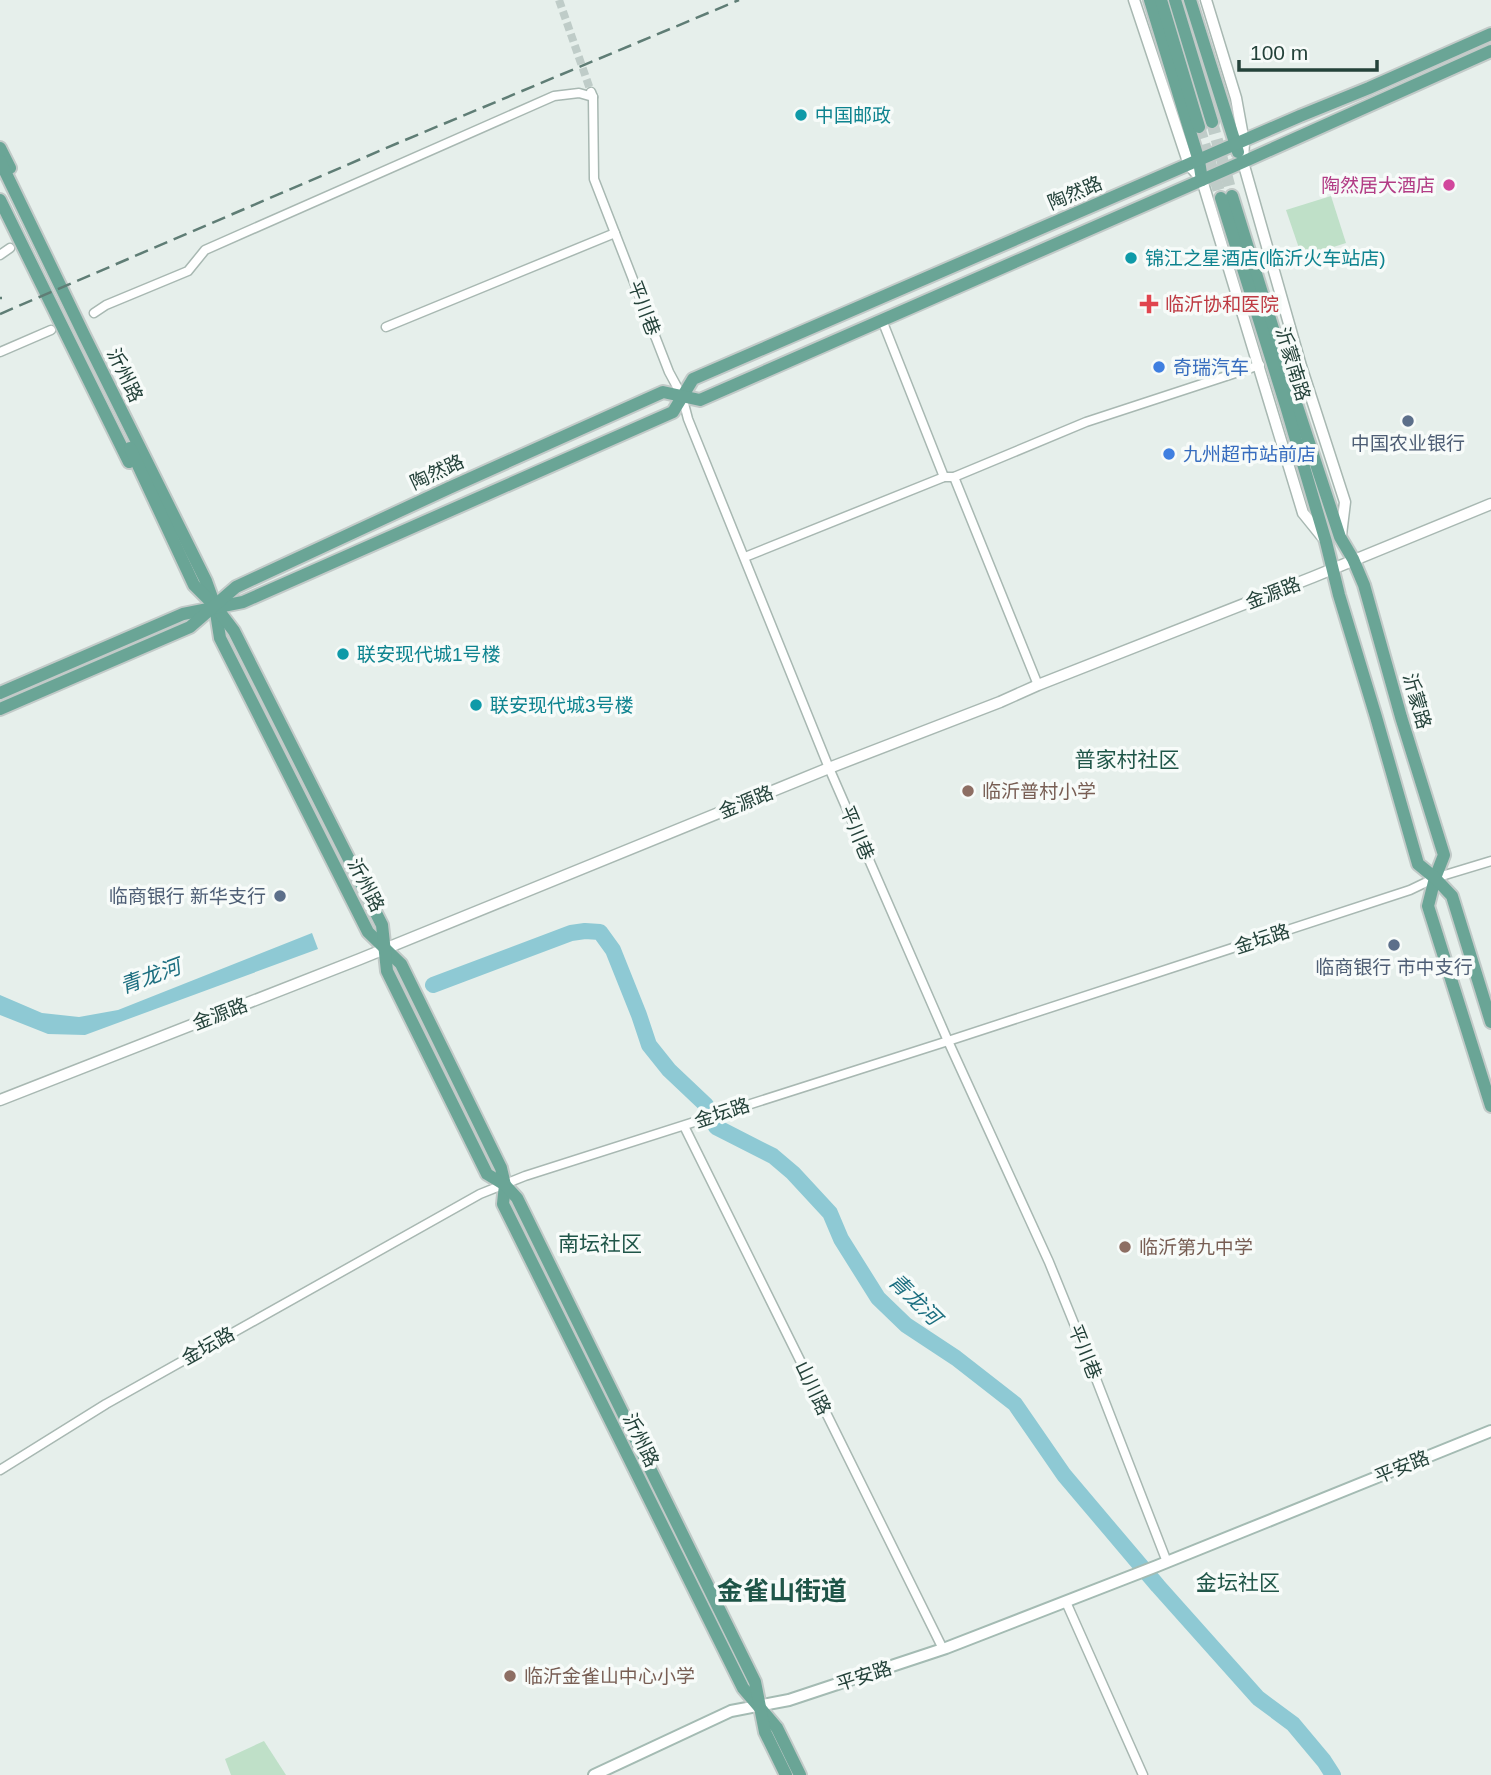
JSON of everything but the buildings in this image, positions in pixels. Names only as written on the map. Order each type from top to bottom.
[{"type":"main road","points":[[1150,0],[1194,163],[1202,180]]},
{"type":"main road","points":[[1161,0],[1199,127]]},
{"type":"main road","points":[[1175,0],[1212,122]]},
{"type":"main road","points":[[1190,0],[1240,144],[1243,162]]},
{"type":"main road","name":"陶然路","points":[[0,693],[183,613],[243,602],[673,412],[693,379],[1491,34]]},
{"type":"main road","name":"陶然路","points":[[0,709],[190,627],[236,587],[663,391],[700,400],[1491,51]]},
{"type":"main road","points":[[0,148],[174,508],[173,527]]},
{"type":"main road","name":"沂州路","points":[[0,161],[173,527]]},
{"type":"main road","name":"沂州路","points":[[0,180],[173,527],[206,580],[215,606],[220,638],[368,932],[401,964],[501,1168],[505,1185],[503,1204],[743,1688],[777,1728],[800,1775]]},
{"type":"main road","name":"沂蒙南路","points":[[1326,542],[1226,197],[1340,537]]},
{"type":"main road","points":[[0,200],[153,511],[173,527]]},
{"type":"main road","name":"沂蒙路","points":[[1340,537],[1364,585],[1444,855],[1428,906],[1491,1106]]},
{"type":"main road","points":[[1326,542],[1418,864],[1452,896],[1491,1022]]},
{"type":"main road","name":"平安路","points":[[594,1775],[731,1711],[789,1700],[943,1650],[1491,1431]]},
{"type":"main road","name":"沂州路","points":[[758,1706],[765,1732],[786,1775]]},
{"type":"street","points":[[1134,0],[1194,163]]},
{"type":"street","points":[[1206,0],[1236,98],[1240,144]]},
{"type":"street","name":"平川巷","points":[[94,313],[106,305],[188,271],[205,250],[542,101],[554,96],[592,94],[594,179],[668,372],[681,396],[829,768],[948,1041],[1049,1262],[1086,1353],[1162,1564]]},
{"type":"street","points":[[1243,162],[1301,366],[1345,502],[1340,537]]},
{"type":"street","points":[[1202,180],[1303,513],[1326,542]]},
{"type":"street","points":[[386,327],[615,233]]},
{"type":"street","points":[[0,255],[10,248]]},
{"type":"street","points":[[882,320],[1038,685]]},
{"type":"street","points":[[0,352],[51,330]]},
{"type":"street","points":[[745,556],[1086,422],[1259,365]]},
{"type":"street","name":"金源路","points":[[0,1100],[360,959],[829,768],[1491,504]]},
{"type":"street","name":"金坛路","points":[[0,1469],[118,1397],[480,1194],[525,1176],[948,1041],[1491,861]]},
{"type":"street","name":"山川路","points":[[684,1126],[943,1650]]},
{"type":"street","points":[[1066,1602],[1143,1775]]},
{"type":"green space","points":[[1331,196],[1346,243],[1302,257],[1286,210]]},
{"type":"green space","points":[[264,1741],[286,1775],[231,1775],[225,1759]]},
{"type":"water","points":[[312,933],[318,949],[85,1035],[48,1034],[0,1015],[0,995],[42,1013],[79,1017],[118,1010]]},
{"type":"waterway","name":"青龙河","points":[[433,985],[571,933],[600,932],[613,950],[649,1045],[669,1070],[706,1105],[716,1127],[773,1156],[793,1173],[830,1213],[841,1239],[878,1298],[906,1325],[956,1358],[1015,1404],[1064,1475],[1158,1586],[1258,1698],[1293,1724],[1333,1775]]},
{"type":"tunnel","points":[[559,0],[591,92]]},
{"type":"tunnel","points":[[1212,122],[1232,196]]},
{"type":"tunnel","points":[[1199,127],[1221,198]]},
{"type":"railway","points":[[0,314],[739,0]]},
{"type":"place","name":"中国邮政","points":[[801,115]]},
{"type":"place","name":"陶然居大酒店","points":[[1449,185]]},
{"type":"place","name":"锦江之星酒店(临沂火车站店)","points":[[1131,258]]},
{"type":"place","name":"临沂协和医院","points":[[1149,304]]},
{"type":"place","name":"奇瑞汽车","points":[[1159,367]]},
{"type":"place","name":"中国农业银行","points":[[1408,421]]},
{"type":"place","name":"九州超市站前店","points":[[1169,454]]},
{"type":"place","name":"联安现代城1号楼","points":[[343,654]]},
{"type":"place","name":"联安现代城3号楼","points":[[476,705]]},
{"type":"place","name":"临沂普村小学","points":[[968,791]]},
{"type":"place","name":"临商银行 新华支行","points":[[280,896]]},
{"type":"place","name":"临商银行 市中支行","points":[[1394,945]]},
{"type":"place","name":"临沂第九中学","points":[[1125,1247]]},
{"type":"place","name":"临沂金雀山中心小学","points":[[510,1676]]},
{"type":"district","name":"普家村社区","points":[[1127,759]]},
{"type":"district","name":"南坛社区","points":[[600,1243]]},
{"type":"district","name":"金坛社区","points":[[1238,1582]]},
{"type":"district","name":"金雀山街道","points":[[782,1591]]}]
